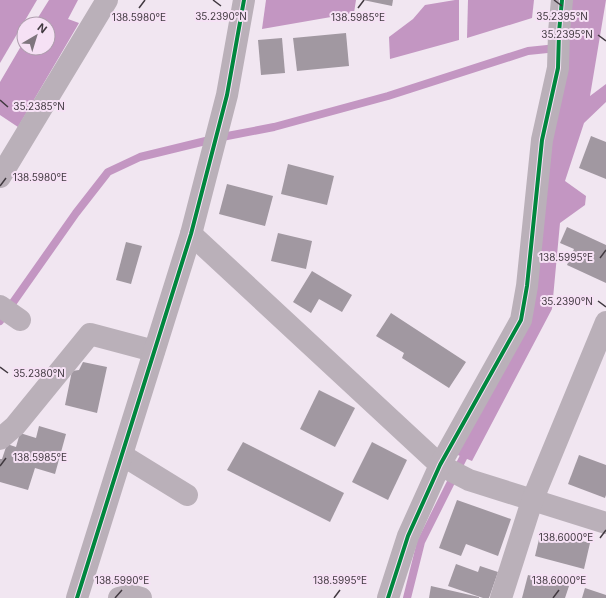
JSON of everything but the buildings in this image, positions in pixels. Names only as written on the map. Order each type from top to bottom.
[{"type":"street","points":[[0,177],[107,0]]},
{"type":"street","points":[[77,598],[191,234],[227,95],[244,0]]},
{"type":"street","points":[[388,598],[408,536],[440,465],[521,320],[527,286],[542,140],[558,68],[562,0]]},
{"type":"street","points":[[191,234],[440,465],[469,480],[606,524]]},
{"type":"street","points":[[0,306],[20,320]]},
{"type":"street","points":[[502,598],[532,501],[606,322]]},
{"type":"street","points":[[0,439],[15,426],[90,334],[154,351]]},
{"type":"street","points":[[122,455],[187,495]]},
{"type":"street","points":[[119,598],[131,595],[141,598]]},
{"type":"shaded area","points":[[0,0],[37,0],[28,16],[16,16],[16,36],[0,63]]},
{"type":"shaded area","points":[[49,0],[78,0],[68,19],[79,23],[18,127],[0,115],[0,82],[16,55],[16,56],[56,56],[56,16],[39,16]]},
{"type":"shaded area","points":[[266,0],[356,0],[354,13],[262,29]]},
{"type":"shaded area","points":[[459,0],[459,40],[390,59],[389,37],[413,19],[425,5]]},
{"type":"shaded area","points":[[468,0],[534,0],[532,18],[467,38]]},
{"type":"shaded area","points":[[565,0],[606,0],[590,96],[606,84],[606,102],[584,123],[565,181],[586,196],[585,205],[560,223],[552,309],[472,461],[453,453],[527,317]]},
{"type":"waterway","points":[[0,321],[76,213],[108,172],[140,157],[222,137],[274,127],[388,96],[528,51],[557,48]]},
{"type":"waterway","points":[[407,598],[421,542],[468,448]]},
{"type":"cycle path","points":[[77,598],[191,234],[227,95],[244,0]]},
{"type":"cycle path","points":[[388,598],[408,536],[440,465],[521,320],[527,286],[542,140],[558,68],[562,0]]}]
